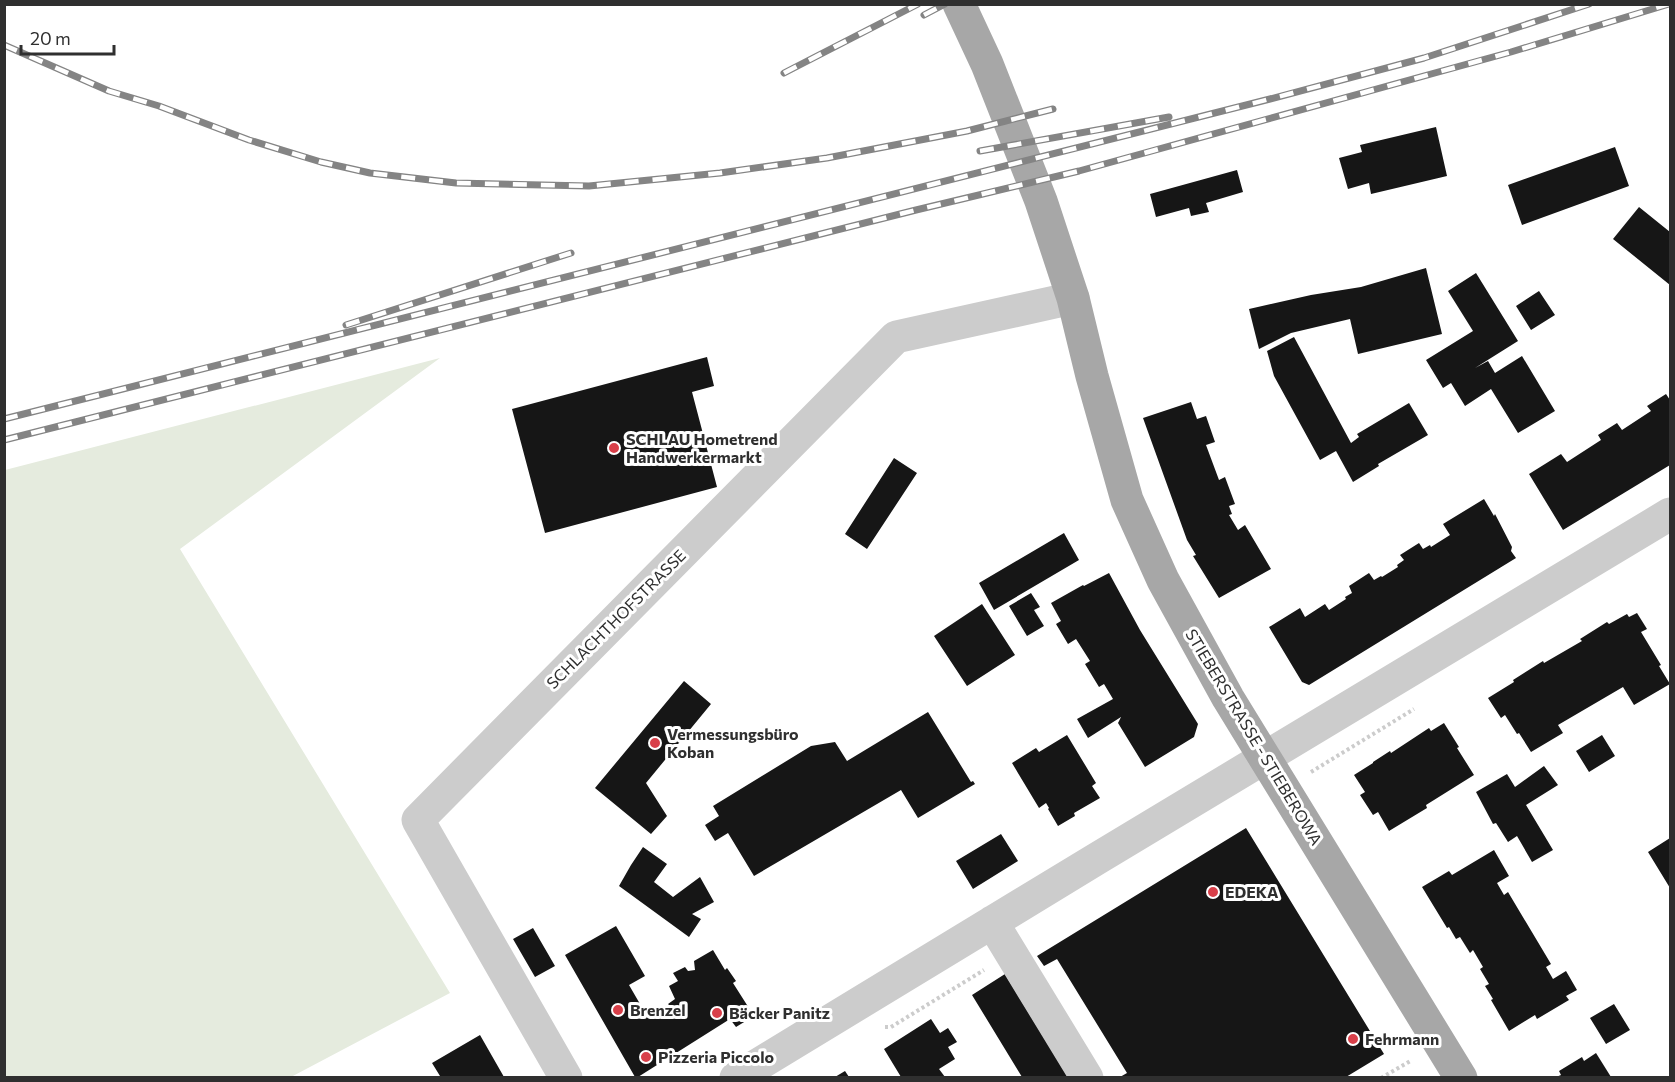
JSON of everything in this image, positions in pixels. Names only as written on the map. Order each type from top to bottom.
[{"type":"main road","name":"STIEBERSTRASSE - STIEBEROWA","points":[[958,4],[987,64],[1036,190],[1072,298],[1127,500],[1158,570],[1228,698],[1461,1077]]},
{"type":"street","name":"SCHLACHTHOFSTRASSE","points":[[566,1077],[418,820],[896,337],[1072,298]]},
{"type":"street","points":[[736,1077],[1671,514]]},
{"type":"street","points":[[992,922],[1087,1077]]},
{"type":"path","points":[[883,1026],[891,1027],[1011,953]]},
{"type":"path","points":[[1381,1077],[1406,1063]]},
{"type":"shaded area","points":[[440,358],[180,549],[450,993],[291,1077],[5,1077],[5,470]]},
{"type":"building","points":[[1436,127],[1447,176],[1371,194],[1369,183],[1348,189],[1339,158],[1362,152],[1360,145]]},
{"type":"building","points":[[1615,147],[1629,186],[1522,225],[1508,185]]},
{"type":"building","points":[[1237,170],[1243,192],[1206,203],[1209,212],[1191,216],[1189,208],[1156,217],[1150,194]]},
{"type":"building","points":[[1639,207],[1670,232],[1670,285],[1613,239]]},
{"type":"building","points":[[1426,268],[1442,334],[1358,354],[1350,319],[1291,333],[1259,349],[1249,309],[1361,287]]},
{"type":"building","points":[[1476,273],[1518,341],[1475,368],[1488,361],[1495,373],[1522,356],[1555,411],[1518,433],[1491,389],[1465,406],[1451,383],[1443,388],[1426,360],[1473,331],[1448,291]]},
{"type":"building","points":[[1539,291],[1555,315],[1531,330],[1516,306]]},
{"type":"building","points":[[1294,337],[1351,443],[1359,437],[1357,434],[1409,403],[1428,435],[1378,464],[1379,466],[1353,482],[1336,451],[1320,460],[1274,376],[1267,351]]},
{"type":"building","name":"SCHLAU Hometrend Handwerkermarkt","points":[[707,357],[714,386],[692,392],[717,487],[545,533],[512,409]]},
{"type":"building","points":[[1666,394],[1670,400],[1670,465],[1563,530],[1529,474],[1561,454],[1567,462],[1601,440],[1598,435],[1617,423],[1622,430],[1651,411],[1647,406]]},
{"type":"building","points":[[1191,402],[1197,419],[1206,416],[1215,442],[1206,445],[1219,480],[1225,477],[1235,504],[1229,506],[1232,514],[1229,515],[1238,530],[1245,525],[1271,569],[1219,598],[1193,556],[1196,555],[1187,540],[1143,418]]},
{"type":"building","points":[[894,458],[917,473],[867,549],[845,534]]},
{"type":"building","points":[[1484,499],[1494,516],[1495,514],[1516,558],[1309,685],[1302,682],[1269,627],[1300,608],[1305,617],[1325,604],[1329,610],[1352,593],[1349,586],[1369,573],[1374,580],[1382,577],[1398,567],[1397,565],[1404,560],[1400,555],[1419,543],[1423,549],[1430,545],[1431,547],[1450,535],[1443,524]]},
{"type":"building","points":[[1064,533],[1079,560],[994,610],[979,583]]},
{"type":"building","points":[[1109,573],[1140,630],[1198,724],[1194,737],[1145,767],[1118,723],[1121,717],[1088,738],[1077,719],[1113,699],[1104,684],[1099,687],[1085,664],[1090,661],[1076,639],[1068,644],[1056,624],[1061,621],[1051,603]]},
{"type":"building","points":[[1031,593],[1040,607],[1034,610],[1044,626],[1027,636],[1009,606]]},
{"type":"building","points":[[982,604],[1015,655],[967,686],[934,636]]},
{"type":"building","points":[[1637,613],[1647,629],[1641,632],[1670,684],[1634,705],[1623,687],[1558,725],[1563,733],[1531,752],[1505,715],[1501,718],[1488,698],[1543,661],[1544,663],[1582,641],[1580,639],[1607,622],[1609,624],[1627,614],[1629,617]]},
{"type":"building","name":"Vermessungsbüro Koban","points":[[684,681],[711,704],[646,783],[667,816],[651,834],[595,788]]},
{"type":"building","points":[[928,712],[971,782],[975,784],[918,818],[901,790],[754,876],[728,833],[715,841],[705,825],[719,816],[713,806],[811,746],[835,742],[847,761]]},
{"type":"building","points":[[1444,723],[1474,775],[1389,831],[1378,812],[1373,815],[1360,795],[1365,792],[1354,775],[1429,728],[1431,731]]},
{"type":"building","points":[[1067,735],[1096,783],[1092,786],[1100,798],[1074,813],[1075,816],[1058,826],[1046,803],[1039,808],[1012,763],[1036,748],[1039,752]]},
{"type":"building","points":[[1602,735],[1615,756],[1589,772],[1576,751]]},
{"type":"building","points":[[1544,766],[1558,785],[1526,805],[1553,850],[1532,862],[1517,836],[1508,842],[1496,823],[1493,824],[1476,792],[1507,774],[1515,787]]},
{"type":"building","name":"EDEKA","points":[[1246,828],[1384,1054],[1346,1077],[1120,1077],[1127,1073],[1057,959],[1044,966],[1037,956]]},
{"type":"building","points":[[1001,834],[1018,861],[973,889],[956,861]]},
{"type":"building","points":[[1670,838],[1670,888],[1648,852]]},
{"type":"building","points":[[643,847],[667,864],[654,882],[673,897],[700,877],[714,902],[692,914],[701,919],[689,937],[619,886]]},
{"type":"building","points":[[1494,850],[1509,876],[1497,883],[1504,895],[1508,892],[1551,964],[1546,967],[1553,979],[1566,971],[1577,990],[1566,996],[1569,1000],[1537,1019],[1535,1015],[1509,1031],[1491,1000],[1493,999],[1485,986],[1489,984],[1480,969],[1483,967],[1473,950],[1470,953],[1460,937],[1456,939],[1449,927],[1447,928],[1422,887],[1449,871],[1452,875]]},
{"type":"building","points":[[616,926],[645,976],[629,985],[647,1016],[654,1015],[675,999],[669,986],[678,981],[673,973],[685,967],[688,971],[695,970],[694,961],[713,950],[725,970],[727,968],[736,981],[733,983],[754,1016],[736,1027],[730,1019],[635,1077],[565,955]]},
{"type":"building","points":[[533,928],[555,966],[535,977],[513,939]]},
{"type":"building","points":[[1005,974],[1068,1077],[1022,1077],[972,995]]},
{"type":"building","points":[[1614,1004],[1630,1030],[1606,1044],[1590,1018]]},
{"type":"building","points":[[931,1019],[940,1033],[948,1028],[957,1042],[948,1047],[955,1059],[939,1069],[945,1077],[901,1077],[884,1049]]},
{"type":"building","points":[[480,1035],[504,1077],[436,1077],[440,1076],[432,1063]]},
{"type":"building","points":[[1596,1053],[1611,1077],[1556,1077],[1561,1075],[1559,1071],[1582,1057],[1584,1061]]},
{"type":"building","points":[[845,1071],[849,1077],[835,1077]]},
{"type":"railway","points":[[784,73],[918,4]]},
{"type":"railway","points":[[924,15],[945,4]]},
{"type":"railway","points":[[4,419],[1270,99],[1424,58],[1589,4]]},
{"type":"railway","points":[[4,440],[1079,171],[1511,52],[1669,4]]},
{"type":"railway","points":[[4,45],[109,91],[159,106],[249,140],[321,162],[370,173],[456,183],[589,186],[720,173],[827,158],[967,131],[1053,109]]},
{"type":"railway","points":[[980,151],[1169,117]]},
{"type":"railway","points":[[346,325],[571,253]]},
{"type":"place","name":"SCHLAU Hometrend Handwerkermarkt","points":[[614,448]]},
{"type":"place","name":"Vermessungsbüro Koban","points":[[655,743]]},
{"type":"place","name":"EDEKA","points":[[1213,892]]},
{"type":"place","name":"Brenzel","points":[[618,1010]]},
{"type":"place","name":"Bäcker Panitz","points":[[717,1013]]},
{"type":"place","name":"Fehrmann","points":[[1353,1039]]},
{"type":"place","name":"Pizzeria Piccolo","points":[[646,1057]]}]
